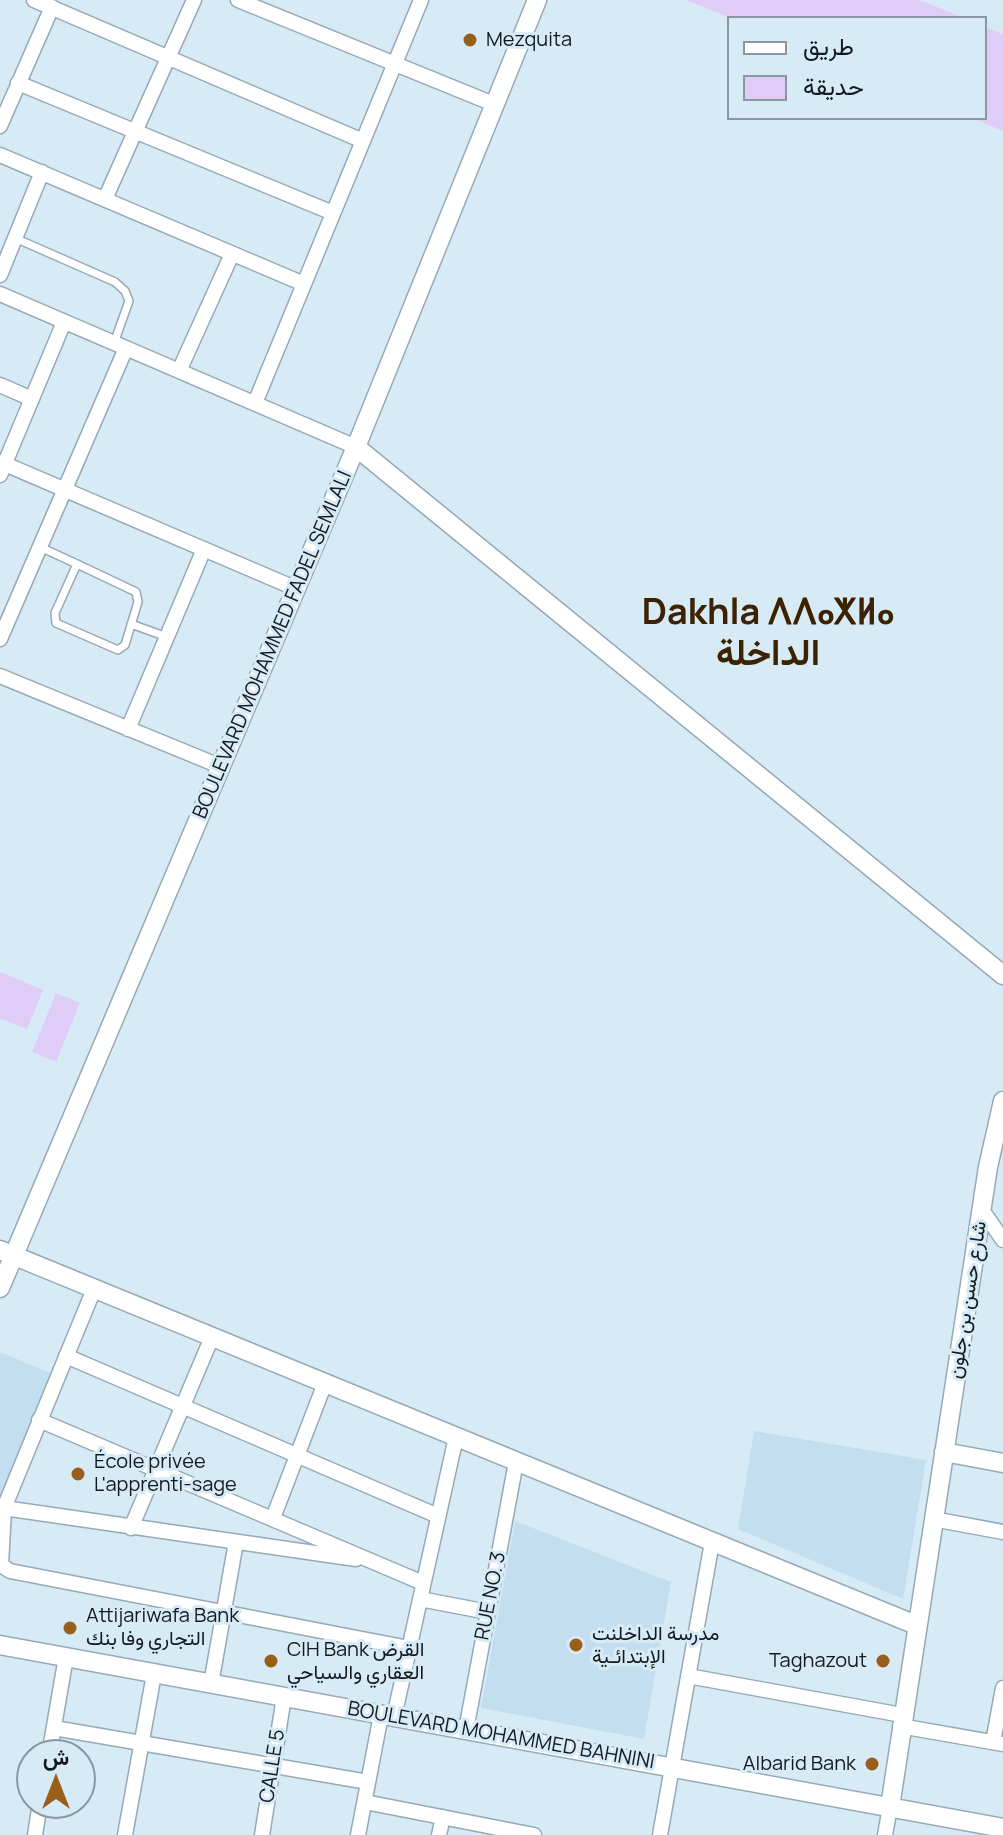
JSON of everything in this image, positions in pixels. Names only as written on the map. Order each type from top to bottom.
[{"type":"street","points":[[34,0],[363,141]]},
{"type":"street","points":[[105,199],[194,0]]},
{"type":"street","points":[[238,0],[496,105]]},
{"type":"street","points":[[255,403],[421,0]]},
{"type":"street","name":"BOULEVARD MOHAMMED FADEL SEMLALI","points":[[0,1288],[7,1253],[222,767],[537,0]]},
{"type":"street","points":[[0,126],[52,7]]},
{"type":"street","points":[[18,83],[333,213]]},
{"type":"street","points":[[0,155],[304,284]]},
{"type":"street","points":[[0,275],[42,172]]},
{"type":"street","points":[[179,371],[232,254]]},
{"type":"street","points":[[0,294],[356,447],[1003,975]]},
{"type":"street","points":[[64,322],[2,467],[65,490],[297,589]]},
{"type":"street","points":[[0,639],[65,490],[120,346]]},
{"type":"street","points":[[0,385],[32,399]]},
{"type":"street","points":[[128,729],[204,549]]},
{"type":"street","points":[[0,676],[222,767]]},
{"type":"street","name":"شارع حسن بن جلون","points":[[890,1807],[982,1210],[996,1163],[1003,1101]]},
{"type":"street","points":[[982,1210],[1003,1240]]},
{"type":"street","points":[[7,1253],[916,1625]]},
{"type":"street","points":[[94,1289],[4,1508],[1,1565],[10,1571],[409,1648]]},
{"type":"street","points":[[131,1528],[212,1337]]},
{"type":"street","points":[[66,1356],[438,1516]]},
{"type":"street","points":[[273,1518],[325,1383]]},
{"type":"street","points":[[39,1420],[423,1583]]},
{"type":"street","points":[[358,1835],[368,1782],[409,1648],[456,1437]]},
{"type":"street","points":[[944,1452],[1003,1463]]},
{"type":"street","name":"RUE NO. 3","points":[[466,1730],[516,1462]]},
{"type":"street","points":[[4,1508],[374,1561]]},
{"type":"street","points":[[933,1519],[1003,1532]]},
{"type":"street","points":[[211,1684],[236,1542]]},
{"type":"street","points":[[660,1835],[712,1542]]},
{"type":"street","points":[[420,1599],[488,1612]]},
{"type":"street","name":"BOULEVARD MOHAMMED BAHNINI","points":[[0,1645],[1003,1828]]},
{"type":"street","points":[[52,1739],[66,1657]]},
{"type":"street","points":[[125,1835],[154,1674]]},
{"type":"street","points":[[688,1676],[998,1743],[1003,1688]]},
{"type":"street","name":"CALLE 5","points":[[262,1835],[284,1697]]},
{"type":"street","points":[[54,1728],[368,1782]]},
{"type":"street","points":[[365,1802],[534,1835]]},
{"type":"street","points":[[885,1835],[890,1807]]},
{"type":"street","points":[[439,1835],[443,1817]]},
{"type":"lane","points":[[15,238],[115,282],[125,291],[129,301],[120,346]]},
{"type":"lane","points":[[40,547],[77,564],[136,592],[138,602],[125,645],[118,650],[56,623],[55,613],[77,564]]},
{"type":"lane","points":[[131,624],[167,637]]},
{"type":"shaded area","points":[[0,1352],[53,1374],[0,1500]]},
{"type":"shaded area","points":[[754,1431],[926,1460],[903,1599],[738,1529]]},
{"type":"shaded area","name":"مدرسة الداخلنت الإبتدائـية","points":[[515,1521],[671,1582],[644,1739],[481,1708]]},
{"type":"green space","points":[[686,0],[920,0],[959,16],[727,16]]},
{"type":"green space","points":[[987,28],[1003,34],[1003,131],[977,120],[987,120]]},
{"type":"green space","points":[[0,972],[43,990],[27,1029],[0,1018]]},
{"type":"green space","points":[[56,993],[80,1003],[56,1062],[32,1052]]},
{"type":"place","name":"Mezquita","points":[[470,40]]},
{"type":"place","name":"École privée L'apprenti-sage","points":[[78,1474]]},
{"type":"place","name":"Attijariwafa Bank التجاري وفا بنك","points":[[70,1628]]},
{"type":"place","name":"مدرسة الداخلنت الإبتدائـية","points":[[576,1645]]},
{"type":"place","name":"CIH Bank القرض العقاري والسياحي","points":[[271,1661]]},
{"type":"place","name":"Taghazout","points":[[883,1661]]},
{"type":"place","name":"Albarid Bank","points":[[872,1764]]},
{"type":"district","name":"Dakhla ⴷⴷⴰⵅⵍⴰ الداخلة","points":[[768,634]]}]
